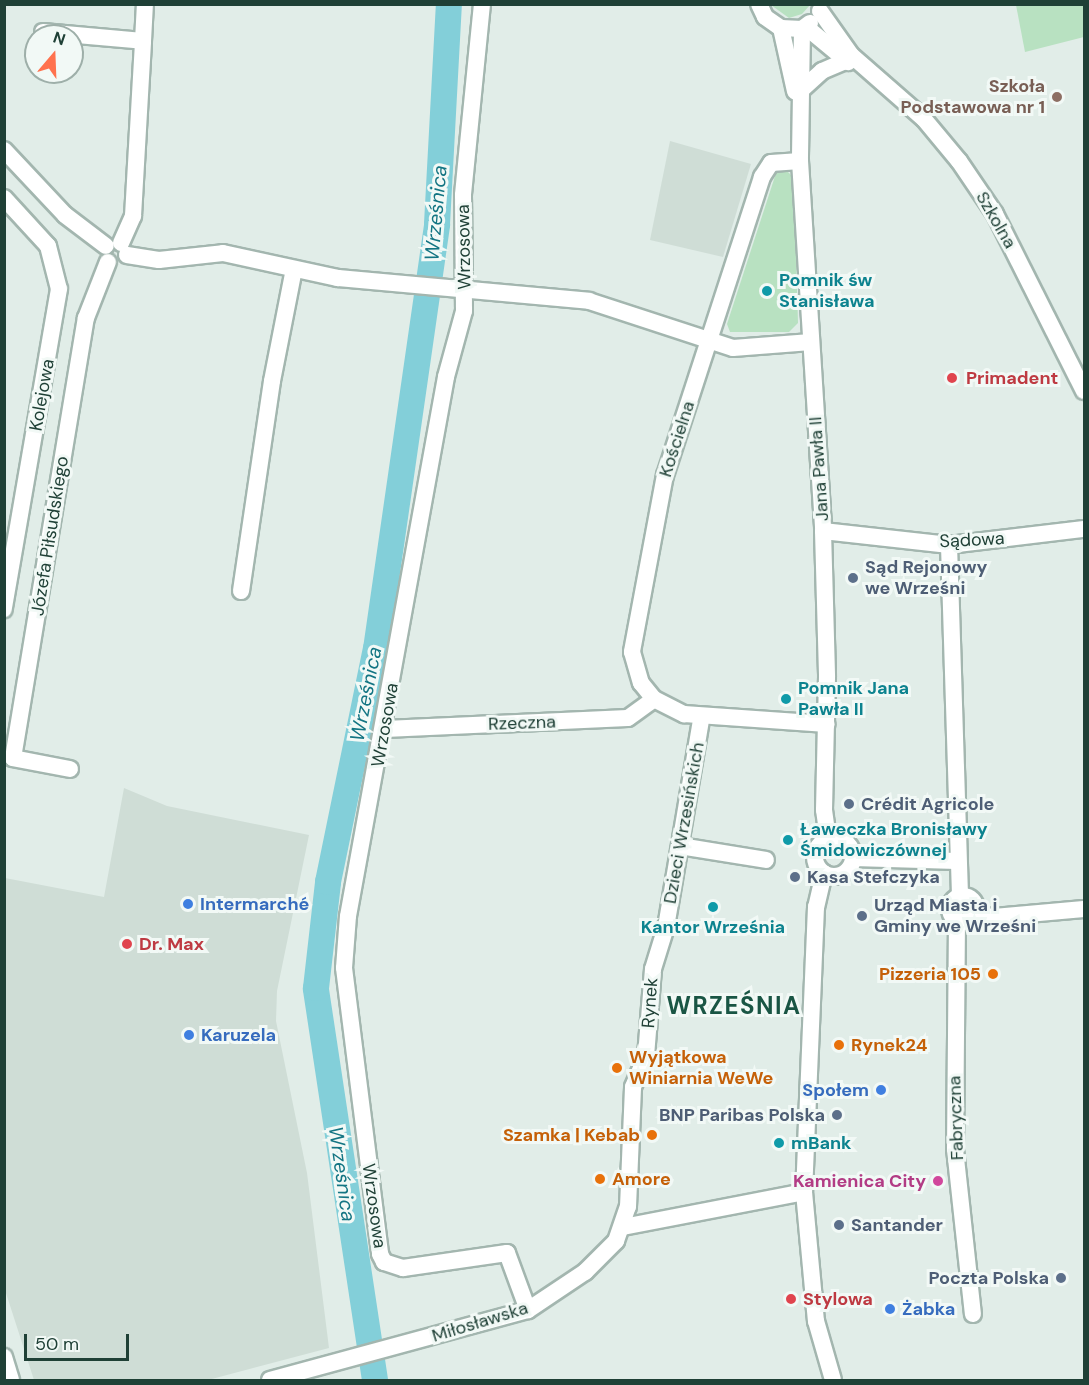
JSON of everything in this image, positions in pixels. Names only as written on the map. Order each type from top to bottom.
[{"type":"street","points":[[115,252],[133,216],[146,4]]},
{"type":"street","name":"Wrzosowa","points":[[483,4],[464,195],[466,288],[385,729],[348,916],[344,968],[378,1246],[384,1262],[403,1268],[507,1253],[528,1310]]},
{"type":"street","points":[[759,4],[765,17],[781,28],[804,28],[821,8]]},
{"type":"street","name":"Szkolna","points":[[821,8],[835,37],[872,76],[924,119],[984,198],[1084,391]]},
{"type":"street","name":"Jana Pawła II","points":[[781,28],[800,95]]},
{"type":"street","name":"Jana Pawła II","points":[[804,28],[800,95],[800,160],[823,531],[827,724],[824,810],[828,839]]},
{"type":"street","name":"Szkolna","points":[[804,28],[845,61],[872,76]]},
{"type":"street","points":[[84,36],[143,41]]},
{"type":"street","points":[[800,95],[822,71],[845,61]]},
{"type":"street","points":[[4,150],[65,215],[115,252],[159,261],[223,253],[294,269],[609,305],[733,348],[811,342]]},
{"type":"street","name":"Kościelna","points":[[654,699],[635,668],[633,634],[665,475],[765,169],[771,163],[800,160]]},
{"type":"street","name":"Kolejowa","points":[[4,198],[48,246],[59,289],[4,609]]},
{"type":"street","name":"Józefa Piłsudskiego","points":[[70,769],[13,758],[86,318],[115,252]]},
{"type":"street","points":[[241,591],[272,381],[294,269]]},
{"type":"street","name":"Sądowa","points":[[823,531],[949,545],[1084,529]]},
{"type":"street","points":[[949,545],[957,861],[960,896]]},
{"type":"street","points":[[654,699],[701,719],[827,724]]},
{"type":"street","name":"Rzeczna","points":[[385,729],[628,718],[654,699]]},
{"type":"street","name":"Dzieci Wrzesińskich","points":[[666,927],[701,719]]},
{"type":"street","points":[[833,1380],[816,1321],[804,1192],[807,1059],[816,906],[824,873],[815,855],[828,839],[845,842],[853,858]]},
{"type":"street","points":[[680,846],[766,860]]},
{"type":"street","points":[[853,858],[957,861]]},
{"type":"street","points":[[824,873],[839,875],[853,858]]},
{"type":"street","points":[[960,896],[974,902],[975,915]]},
{"type":"street","points":[[960,896],[950,905],[957,921],[965,922],[975,915],[994,918],[1084,909]]},
{"type":"street","name":"Fabryczna","points":[[957,921],[955,1149],[973,1314]]},
{"type":"street","name":"Rynek","points":[[623,1227],[635,1079],[646,1056],[653,969],[666,927]]},
{"type":"street","points":[[623,1227],[804,1192]]},
{"type":"street","name":"Miłosławska","points":[[270,1380],[528,1310],[598,1262],[623,1227]]},
{"type":"shaded area","points":[[670,141],[751,164],[723,257],[650,240]]},
{"type":"shaded area","points":[[124,788],[167,806],[309,835],[277,991],[276,1021],[307,1173],[329,1348],[208,1380],[34,1380],[5,1290],[5,878],[104,897]]},
{"type":"green space","points":[[771,5],[810,5],[802,14],[789,18]]},
{"type":"green space","points":[[1016,5],[1084,5],[1084,37],[1025,52]]},
{"type":"green space","points":[[777,170],[786,170],[794,178],[798,323],[789,332],[730,332],[727,324]]},
{"type":"waterway","name":"Wrześnica","points":[[375,1380],[316,988],[328,882],[376,649],[437,224],[449,4]]},
{"type":"place","name":"Szkoła Podstawowa nr 1","points":[[1057,97]]},
{"type":"place","name":"Pomnik św Stanisława","points":[[767,291]]},
{"type":"place","name":"Primadent","points":[[952,378]]},
{"type":"place","name":"Sąd Rejonowy we Wrześni","points":[[853,578]]},
{"type":"place","name":"Pomnik Jana Pawła II","points":[[786,699]]},
{"type":"place","name":"Crédit Agricole","points":[[849,804]]},
{"type":"place","name":"Ławeczka Bronisławy Śmidowiczównej","points":[[788,840]]},
{"type":"place","name":"Kasa Stefczyka","points":[[795,877]]},
{"type":"place","name":"Intermarché","points":[[188,904]]},
{"type":"place","name":"Kantor Września","points":[[713,907]]},
{"type":"place","name":"Urząd Miasta i Gminy we Wrześni","points":[[862,916]]},
{"type":"place","name":"Dr. Max","points":[[127,944]]},
{"type":"place","name":"Pizzeria 105","points":[[993,974]]},
{"type":"place","name":"Karuzela","points":[[189,1035]]},
{"type":"place","name":"Rynek24","points":[[839,1045]]},
{"type":"place","name":"Wyjątkowa Winiarnia WeWe","points":[[617,1068]]},
{"type":"place","name":"Społem","points":[[881,1090]]},
{"type":"place","name":"BNP Paribas Polska","points":[[837,1115]]},
{"type":"place","name":"Szamka | Kebab","points":[[652,1135]]},
{"type":"place","name":"mBank","points":[[779,1143]]},
{"type":"place","name":"Amore","points":[[600,1179]]},
{"type":"place","name":"Kamienica City","points":[[938,1181]]},
{"type":"place","name":"Santander","points":[[839,1225]]},
{"type":"place","name":"Poczta Polska","points":[[1061,1278]]},
{"type":"place","name":"Stylowa","points":[[791,1299]]},
{"type":"place","name":"Żabka","points":[[890,1309]]},
{"type":"district","name":"WRZEŚNIA","points":[[734,1006]]}]
